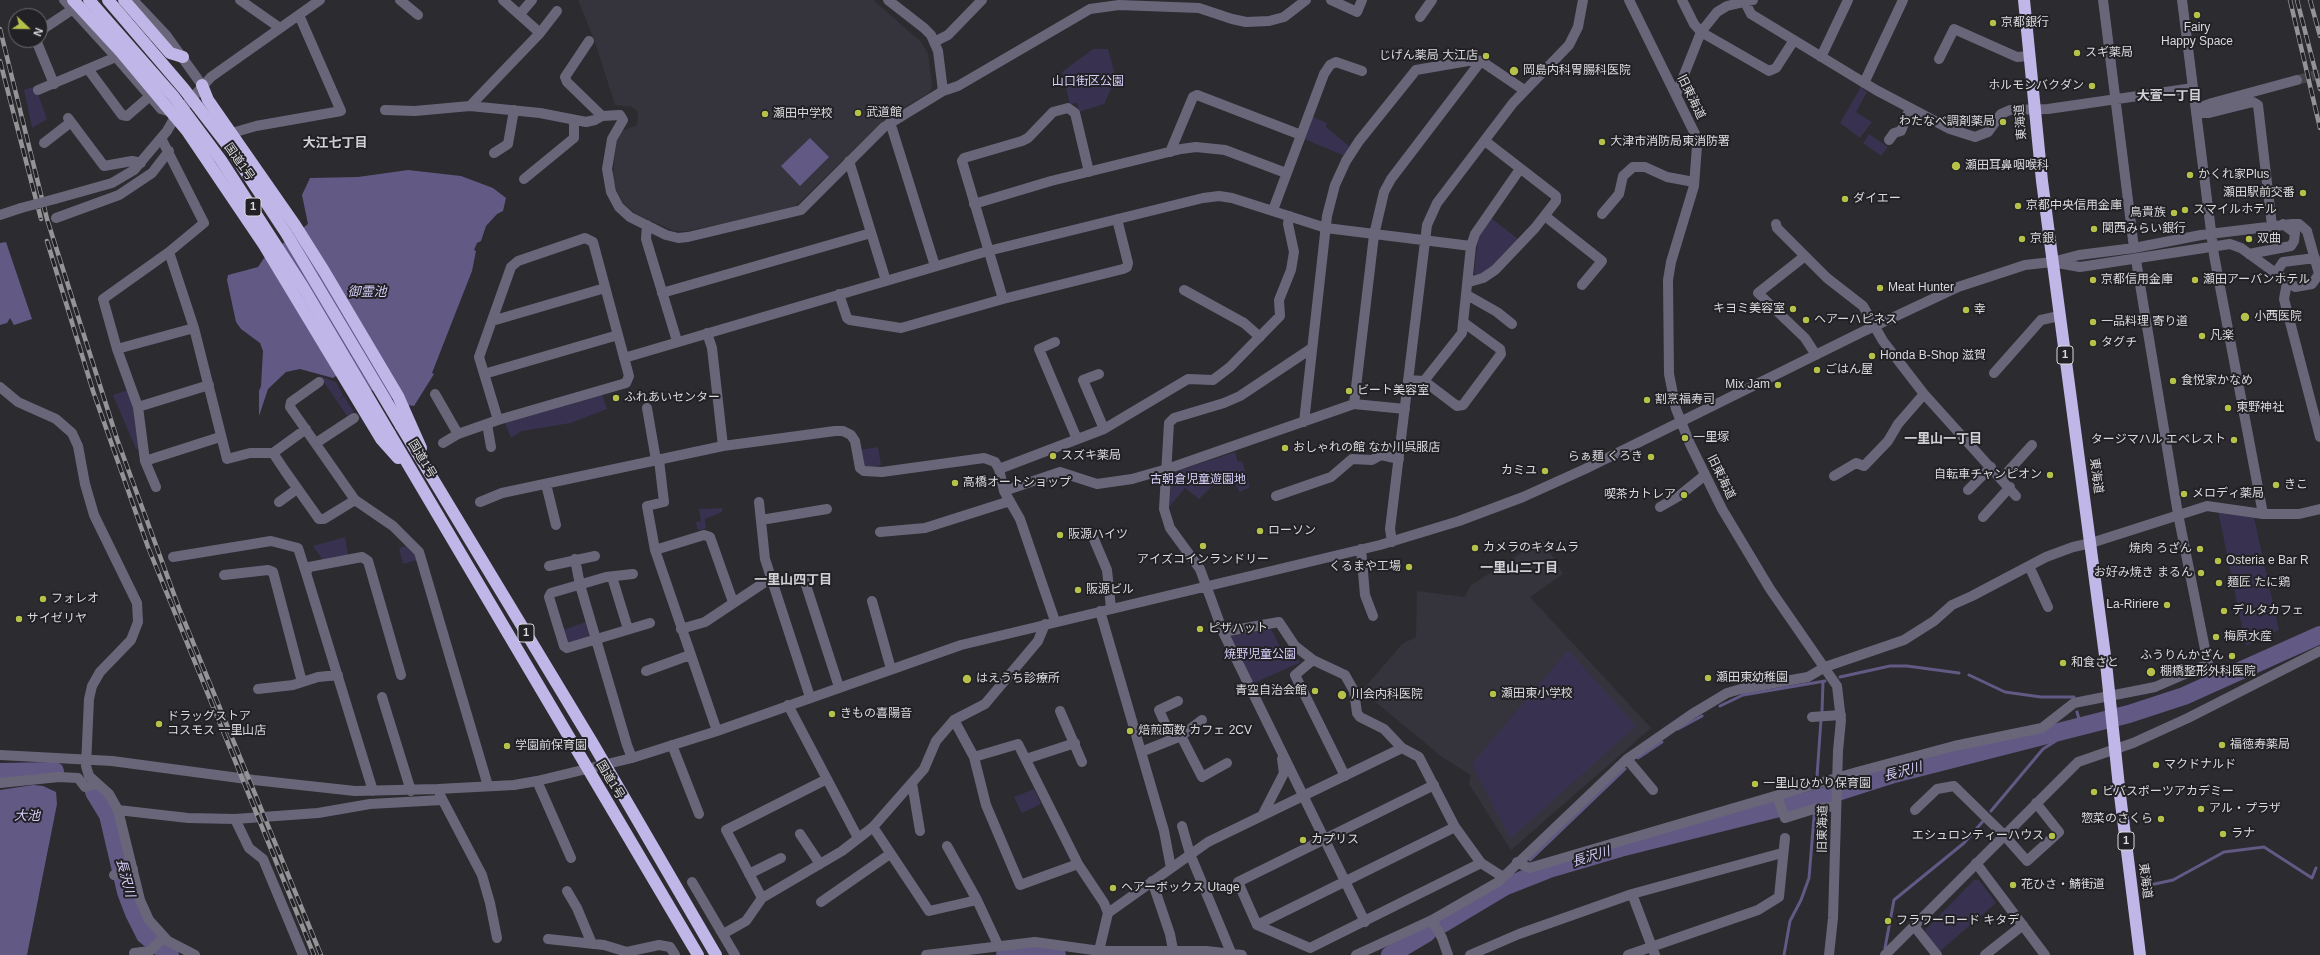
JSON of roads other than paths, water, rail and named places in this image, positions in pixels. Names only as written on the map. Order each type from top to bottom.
[{"type":"highway","name":"国道1号","points":[[89,0],[174,97],[225,166],[303,286],[386,436],[420,484],[698,955]]},
{"type":"highway","name":"国道1号","points":[[108,0],[184,89],[232,151],[286,233],[406,423],[434,480],[716,955]]},
{"type":"highway","points":[[124,0],[170,53],[183,57]]},
{"type":"highway","name":"東海道","points":[[2024,0],[2034,109],[2052,262],[2091,543],[2112,709],[2140,955]]},
{"type":"highway","points":[[73,4],[120,51],[173,115],[227,189],[386,436]]},
{"type":"highway","points":[[202,85],[208,100],[295,225],[398,396],[406,423]]},
{"type":"street","points":[[64,0],[73,4],[161,109],[173,115]]},
{"type":"street","points":[[133,0],[183,57],[202,85]]},
{"type":"street","points":[[240,0],[280,28]]},
{"type":"street","points":[[0,215],[112,183],[134,170],[161,138],[173,115],[202,85],[211,77],[320,0]]},
{"type":"street","points":[[400,0],[418,15]]},
{"type":"street","points":[[503,0],[540,33]]},
{"type":"street","points":[[520,14],[532,0]]},
{"type":"street","points":[[888,0],[924,28],[934,42],[938,51],[943,91]]},
{"type":"street","points":[[934,42],[948,35],[982,0]]},
{"type":"street","points":[[385,110],[415,111],[470,106],[514,110],[574,120],[595,120],[602,116],[620,115],[623,120],[621,126],[615,130],[607,169],[612,194],[619,207],[630,217],[666,235],[678,238],[688,237],[794,214],[809,204],[848,162],[890,122],[943,91],[958,86],[1092,5],[1172,3],[1199,8],[1246,22],[1269,21],[1284,17],[1306,0]]},
{"type":"street","points":[[1330,0],[1357,12],[1362,0]]},
{"type":"street","points":[[1420,17],[1432,0]]},
{"type":"street","points":[[1392,542],[1390,529],[1427,225],[1438,203],[1524,90],[1562,54],[1569,45],[1578,27],[1582,0]]},
{"type":"street","name":"旧東海道","points":[[1629,0],[1695,134],[1697,146],[1694,182],[1671,262],[1668,280],[1669,374],[1673,398],[1680,422],[1722,509],[1756,568],[1837,686],[1841,715],[1837,779],[1833,918],[1829,955]]},
{"type":"street","points":[[1682,0],[1694,24],[1701,32],[1769,71],[1776,68],[1794,40]]},
{"type":"street","points":[[1821,57],[1848,0]]},
{"type":"street","points":[[1864,83],[1902,0]]},
{"type":"street","points":[[2103,0],[2134,248]]},
{"type":"street","points":[[2182,0],[2213,246],[2263,514]]},
{"type":"street","points":[[1676,96],[1701,32],[1717,12],[1727,6],[1749,1],[1751,14],[1864,83],[1950,129],[1975,137],[1988,132],[2001,114],[2010,110],[2048,109],[2193,88]]},
{"type":"street","points":[[48,24],[73,4]]},
{"type":"street","points":[[470,106],[540,33],[557,12]]},
{"type":"street","points":[[232,133],[256,126],[341,111],[300,15]]},
{"type":"street","points":[[1939,59],[1954,29],[2017,58],[2029,56]]},
{"type":"street","points":[[588,41],[565,77],[567,82],[602,116]]},
{"type":"street","points":[[39,48],[54,84]]},
{"type":"street","points":[[38,90],[116,57]]},
{"type":"street","points":[[1304,422],[1326,228],[1335,185],[1346,161],[1359,141],[1412,73],[1416,70],[1474,60],[1481,61],[1524,90]]},
{"type":"street","points":[[1354,404],[1374,235],[1379,208],[1390,179],[1481,61]]},
{"type":"street","points":[[1272,210],[1324,74],[1330,65],[1336,62],[1362,71]]},
{"type":"street","points":[[88,69],[122,115],[126,116],[150,96]]},
{"type":"street","points":[[2196,109],[2212,103],[2298,80]]},
{"type":"street","points":[[1170,152],[1193,97],[1197,95],[1301,135]]},
{"type":"street","points":[[2196,109],[2203,113],[2209,113],[2253,102],[2258,105],[2272,226]]},
{"type":"street","points":[[1003,299],[962,164],[964,158],[1022,141],[1028,138],[1053,112],[1068,108],[1072,109],[1075,113],[1089,172]]},
{"type":"street","points":[[1889,140],[1894,133],[1901,131],[1910,108]]},
{"type":"street","points":[[494,153],[508,144],[514,110]]},
{"type":"street","points":[[44,143],[69,120],[104,166],[132,161],[141,163]]},
{"type":"street","points":[[524,179],[574,138],[574,120]]},
{"type":"street","points":[[890,122],[935,266]]},
{"type":"street","points":[[156,487],[146,462],[138,407],[117,349],[103,299],[169,252],[204,223],[169,151],[161,138]]},
{"type":"street","points":[[1469,282],[1483,278],[1495,270],[1556,202],[1556,196],[1485,141]]},
{"type":"street","points":[[974,204],[1051,181],[1189,148],[1214,148],[1286,173]]},
{"type":"street","points":[[56,218],[119,195],[152,172],[169,151]]},
{"type":"street","points":[[848,162],[886,281]]},
{"type":"street","points":[[1602,214],[1619,194],[1623,176],[1633,167],[1645,167],[1667,177],[1694,182]]},
{"type":"street","points":[[1424,381],[1462,333],[1469,282],[1471,246],[1480,225],[1520,169]]},
{"type":"street","points":[[624,358],[677,341],[988,251],[1203,198],[1219,196],[1272,210],[1326,228],[1471,246]]},
{"type":"street","points":[[998,469],[1104,429],[1188,379],[1206,381],[1221,375],[1280,316],[1279,300],[1291,270],[1294,252],[1288,224],[1289,216]]},
{"type":"street","points":[[1545,216],[1602,261],[1582,285]]},
{"type":"street","points":[[839,294],[847,318],[850,320],[897,329],[1003,299],[1127,267],[1128,263],[1117,219]]},
{"type":"street","points":[[1776,224],[1777,228],[1827,278],[1863,306],[1876,326],[1883,341],[1924,394],[2002,478],[2016,496]]},
{"type":"street","points":[[0,755],[87,759],[156,766],[262,781],[373,791],[411,791],[536,781],[632,758],[717,731],[838,687],[961,645],[1055,621],[1392,542],[1459,521],[1523,497],[1585,470],[1816,355],[1977,279],[2025,265],[2052,262],[2079,255],[2134,248],[2212,234],[2283,224],[2299,224],[2303,226],[2310,236],[2318,269],[2319,280],[2299,288],[2287,283],[2236,245],[2213,246],[2136,260],[2080,267],[2052,262]]},
{"type":"street","points":[[2249,254],[2291,246],[2294,241],[2295,233],[2283,224]]},
{"type":"street","points":[[647,225],[646,239],[677,341]]},
{"type":"street","points":[[662,293],[871,233]]},
{"type":"street","points":[[443,443],[458,434],[498,420],[626,383],[629,376],[593,242],[585,238],[518,261],[511,267],[479,357],[498,420]]},
{"type":"street","points":[[169,252],[194,328],[209,385],[220,437],[227,459],[250,453],[273,453],[306,429]]},
{"type":"street","points":[[1805,256],[1758,294],[1805,338],[1816,355]]},
{"type":"street","points":[[2275,274],[2283,262],[2315,258]]},
{"type":"street","points":[[1517,862],[1529,868],[1954,746],[2042,728],[2074,703],[2155,687],[2208,664],[2178,514],[2136,260]]},
{"type":"street","points":[[2287,283],[2284,299],[2320,437]]},
{"type":"street","points":[[492,321],[605,288]]},
{"type":"street","points":[[1184,290],[1244,323],[1260,337]]},
{"type":"street","points":[[1467,295],[1497,312],[1512,324]]},
{"type":"street","points":[[1994,373],[2041,320],[2059,316]]},
{"type":"street","points":[[1408,380],[1424,381],[1458,406],[1463,405],[1501,354],[1500,349],[1463,322]]},
{"type":"street","points":[[117,349],[194,328]]},
{"type":"street","points":[[708,333],[712,348],[723,446]]},
{"type":"street","points":[[484,374],[618,335]]},
{"type":"street","points":[[1055,342],[1039,349],[1077,440]]},
{"type":"street","points":[[1312,348],[1240,396],[1224,404],[1174,418],[1169,423],[1164,509],[1167,523],[1198,565],[1223,632],[1344,882],[1365,922]]},
{"type":"street","points":[[1098,374],[1083,380],[1104,429]]},
{"type":"street","points":[[319,382],[291,402],[290,407],[355,500],[393,526],[419,552],[488,786]]},
{"type":"street","points":[[138,407],[209,385]]},
{"type":"street","points":[[0,387],[18,402],[60,422],[76,440],[94,515],[138,608],[138,622],[131,640],[100,672],[92,686],[89,699],[87,770],[96,784],[110,794],[118,810],[132,869],[144,910],[163,938],[175,947],[195,955]]},
{"type":"street","points":[[435,394],[448,407],[458,434]]},
{"type":"street","points":[[1834,476],[1856,463],[1864,466],[1888,441],[1898,424],[1924,394]]},
{"type":"street","points":[[1004,491],[1060,472],[1097,484],[1132,479],[1167,469],[1354,404],[1405,409]]},
{"type":"street","points":[[647,408],[658,460],[664,502],[647,506],[655,550],[717,731]]},
{"type":"street","points":[[316,443],[354,418]]},
{"type":"street","points":[[487,424],[491,447]]},
{"type":"street","points":[[480,502],[502,493],[723,446],[844,431],[851,435],[855,441],[860,468],[864,471],[882,472],[984,458],[995,462],[1004,491],[1020,519],[1055,621]]},
{"type":"street","points":[[146,462],[220,437]]},
{"type":"street","points":[[2002,478],[2032,445]]},
{"type":"street","points":[[273,453],[318,519],[324,519],[355,500]]},
{"type":"street","points":[[1276,496],[1331,477],[1352,459],[1372,460],[1381,455],[1399,459]]},
{"type":"street","points":[[1968,490],[1991,467]]},
{"type":"street","points":[[1660,507],[1679,496],[1705,475]]},
{"type":"street","points":[[546,484],[556,525]]},
{"type":"street","points":[[1983,517],[2010,487]]},
{"type":"street","points":[[279,502],[297,489]]},
{"type":"street","points":[[880,532],[924,528],[1010,501]]},
{"type":"street","points":[[759,502],[765,559],[810,697]]},
{"type":"street","points":[[1356,955],[1432,920],[1498,882],[1517,862],[1627,759],[1692,714],[1727,693],[1753,686],[1808,678],[1825,667],[1910,637],[1952,605],[2046,556],[2073,546],[2091,543],[2207,506],[2216,505],[2263,514],[2299,514],[2320,509]]},
{"type":"street","points":[[761,520],[826,509]]},
{"type":"street","points":[[655,550],[704,535],[710,537],[733,602]]},
{"type":"street","points":[[1093,536],[1107,570],[1111,608]]},
{"type":"street","points":[[172,557],[271,541],[298,548],[373,791]]},
{"type":"street","points":[[1361,549],[1365,595],[1373,616]]},
{"type":"street","points":[[548,566],[575,559],[595,556]]},
{"type":"street","points":[[306,573],[309,567],[362,557],[368,561],[401,675]]},
{"type":"street","points":[[575,559],[580,585],[626,745],[632,758]]},
{"type":"street","points":[[2029,566],[2048,607]]},
{"type":"street","points":[[224,575],[268,570],[273,572],[302,682]]},
{"type":"street","points":[[633,574],[612,577],[551,593],[549,597],[564,646],[567,648],[650,623]]},
{"type":"street","points":[[612,577],[628,630]]},
{"type":"street","points":[[681,629],[705,622],[771,578]]},
{"type":"street","points":[[804,579],[838,687]]},
{"type":"street","points":[[872,601],[891,669]]},
{"type":"street","points":[[1100,611],[1164,831],[1171,868]]},
{"type":"street","points":[[1223,632],[1279,622],[1295,646],[1313,660],[1345,676],[1354,691],[1357,713],[1384,730],[1402,748],[1418,757],[1455,827],[1481,863],[1502,877]]},
{"type":"street","points":[[722,934],[746,921],[762,898],[820,864],[873,827],[924,769],[936,741],[954,720],[985,704],[1038,641],[1045,624]]},
{"type":"street","points":[[1885,955],[2078,762],[2140,740],[2220,703],[2320,651]]},
{"type":"street","points":[[646,671],[690,655]]},
{"type":"street","points":[[1313,660],[1295,675],[1345,776]]},
{"type":"street","points":[[258,689],[293,685],[318,677],[338,675]]},
{"type":"street","points":[[382,697],[411,791]]},
{"type":"street","points":[[1178,701],[1159,710],[1202,777],[1227,763]]},
{"type":"street","points":[[788,705],[858,838]]},
{"type":"street","points":[[1060,711],[1082,762]]},
{"type":"street","points":[[1812,717],[1841,715]]},
{"type":"street","points":[[954,720],[974,757],[986,805],[1020,885],[1078,864]]},
{"type":"street","points":[[1141,752],[1176,737],[1202,720]]},
{"type":"street","points":[[1026,759],[1075,743]]},
{"type":"street","points":[[974,757],[1018,744],[1078,864],[1104,903],[1108,913],[1099,952]]},
{"type":"street","points":[[672,745],[699,814]]},
{"type":"street","points":[[1108,913],[1208,842],[1402,748]]},
{"type":"street","points":[[1262,816],[1284,773],[1282,753]]},
{"type":"street","points":[[1627,759],[1653,790]]},
{"type":"street","points":[[0,783],[59,777],[78,778],[85,787],[96,784]]},
{"type":"street","points":[[762,898],[726,830],[827,779]]},
{"type":"street","points":[[536,781],[571,858]]},
{"type":"street","points":[[912,783],[920,832]]},
{"type":"street","points":[[1434,785],[1238,882],[1257,925],[1310,948],[1481,863]]},
{"type":"street","points":[[1914,810],[1937,789],[1954,786],[2027,860],[2058,832],[2036,803]]},
{"type":"street","points":[[438,789],[442,800],[482,875],[497,938]]},
{"type":"street","points":[[1777,796],[1785,817],[1836,806]]},
{"type":"street","points":[[118,810],[188,818],[235,819],[318,813],[370,804],[442,800]]},
{"type":"street","points":[[235,819],[249,848],[263,859],[303,955]]},
{"type":"street","points":[[1182,826],[1190,854],[1232,954]]},
{"type":"street","points":[[873,827],[929,911],[977,900]]},
{"type":"street","points":[[1257,925],[1455,827]]},
{"type":"street","points":[[800,834],[820,864]]},
{"type":"street","points":[[1628,955],[1654,950],[1758,910],[1779,897],[1782,853],[1785,838]]},
{"type":"street","points":[[947,846],[977,900],[998,945]]},
{"type":"street","points":[[1470,955],[1520,934],[1632,894],[1782,853]]},
{"type":"street","points":[[820,902],[890,854]]},
{"type":"street","points":[[749,874],[781,858]]},
{"type":"street","points":[[1976,863],[2045,955]]},
{"type":"street","points":[[115,875],[132,869]]},
{"type":"street","points":[[1152,881],[1174,953]]},
{"type":"street","points":[[692,882],[735,955]]},
{"type":"street","points":[[566,891],[578,908],[592,944]]},
{"type":"street","points":[[1632,894],[1654,950]]},
{"type":"street","points":[[1432,920],[1442,938],[1448,955]]},
{"type":"street","points":[[1988,954],[2023,925]]},
{"type":"street","points":[[1914,926],[1937,955]]},
{"type":"street","points":[[134,953],[150,951],[163,938]]},
{"type":"street","points":[[548,939],[592,944],[627,952],[658,945],[670,947],[674,955]]},
{"type":"street","points":[[926,955],[998,945],[1035,942],[1099,952],[1242,955]]},
{"type":"water","points":[[810,138],[829,157],[800,186],[781,166]]},
{"type":"water","name":"御霊池","points":[[408,170],[461,176],[493,188],[506,198],[503,211],[497,214],[486,226],[481,241],[477,243],[474,250],[476,251],[472,271],[432,373],[434,374],[414,406],[408,405],[336,376],[333,378],[300,369],[286,372],[268,389],[259,416],[259,391],[261,386],[263,351],[260,343],[241,329],[236,322],[227,280],[228,275],[258,267],[264,258],[308,224],[302,195],[310,178],[358,177]]},
{"type":"water","points":[[6,242],[32,319],[14,325],[10,318],[7,323],[0,325],[0,243]]},
{"type":"water","name":"大池","points":[[33,785],[43,786],[56,792],[57,804],[27,955],[0,955],[0,790]]},
{"type":"waterway","name":"長沢川","points":[[1442,924],[1504,887],[1552,868],[1620,848],[1819,798],[1894,774],[2129,714],[2184,696],[2320,635]]},
{"type":"waterway","points":[[1840,677],[1890,666],[1907,666],[1959,673]]},
{"type":"waterway","points":[[1969,675],[2005,692],[2041,697],[2074,697]]},
{"type":"waterway","points":[[1720,706],[1743,695],[1825,681]]},
{"type":"waterway","points":[[1822,712],[1823,682]]},
{"type":"waterway","points":[[2077,712],[2081,726]]},
{"type":"waterway","points":[[1678,729],[1702,716]]},
{"type":"waterway","points":[[1817,776],[1821,720]]},
{"type":"waterway","points":[[1991,811],[2043,749],[2078,727]]},
{"type":"waterway","points":[[1638,758],[1662,742]]},
{"type":"waterway","points":[[1530,860],[1625,769]]},
{"type":"waterway","name":"長沢川","points":[[0,772],[55,771]]},
{"type":"waterway","name":"長沢川","points":[[94,792],[108,815],[126,892],[134,913],[145,935],[170,955]]},
{"type":"waterway","points":[[1784,955],[1790,921],[1801,900],[1809,878],[1816,793]]},
{"type":"waterway","points":[[1885,948],[1894,900],[1964,843],[1984,820]]},
{"type":"waterway","points":[[2150,885],[2173,880],[2224,852],[2264,847],[2312,878],[2316,868]]},
{"type":"waterway","points":[[1510,882],[1521,872]]},
{"type":"waterway","name":"長沢川","points":[[1390,955],[1427,933]]},
{"type":"waterway","name":"長沢川","points":[[1005,955],[1033,951],[1057,955]]},
{"type":"tunnel","points":[[2297,80],[2320,74]]},
{"type":"railway","points":[[2290,0],[2320,128]]},
{"type":"railway","points":[[2297,0],[2320,89]]},
{"type":"railway","points":[[2310,0],[2320,36]]},
{"type":"railway","points":[[0,29],[47,219],[117,439],[179,608],[321,955]]},
{"type":"railway","points":[[0,61],[41,219]]},
{"type":"railway","points":[[47,241],[93,391],[148,547],[314,955]]},
{"type":"place","name":"Fairy Happy Space","points":[[2197,15]]},
{"type":"place","name":"京都銀行","points":[[1993,23]]},
{"type":"place","name":"スギ薬局","points":[[2077,53]]},
{"type":"place","name":"じげん薬局 大江店","points":[[1486,56]]},
{"type":"place","name":"岡島内科胃腸科医院","points":[[1514,71]]},
{"type":"place","name":"ホルモンバクダン","points":[[2092,86]]},
{"type":"place","name":"武道館","points":[[858,113]]},
{"type":"place","name":"瀬田中学校","points":[[765,114]]},
{"type":"place","name":"わたなべ調剤薬局","points":[[2003,122]]},
{"type":"place","name":"大津市消防局東消防署","points":[[1602,142]]},
{"type":"place","name":"瀬田耳鼻咽喉科","points":[[1956,166]]},
{"type":"place","name":"かくれ家Plus","points":[[2190,175]]},
{"type":"place","name":"瀬田駅前交番","points":[[2303,193]]},
{"type":"place","name":"ダイエー","points":[[1845,199]]},
{"type":"place","name":"京都中央信用金庫","points":[[2018,206]]},
{"type":"place","name":"スマイルホテル","points":[[2185,210]]},
{"type":"place","name":"鳥貴族","points":[[2174,213]]},
{"type":"place","name":"関西みらい銀行","points":[[2094,229]]},
{"type":"place","name":"京銀","points":[[2022,239]]},
{"type":"place","name":"双曲","points":[[2249,239]]},
{"type":"place","name":"京都信用金庫","points":[[2093,280]]},
{"type":"place","name":"瀬田アーバンホテル","points":[[2195,280]]},
{"type":"place","name":"Meat Hunter","points":[[1880,288]]},
{"type":"place","name":"キヨミ美容室","points":[[1793,309]]},
{"type":"place","name":"幸","points":[[1966,310]]},
{"type":"place","name":"小西医院","points":[[2245,317]]},
{"type":"place","name":"ヘアーハピネス","points":[[1806,320]]},
{"type":"place","name":"一品料理 寄り道","points":[[2093,322]]},
{"type":"place","name":"凡楽","points":[[2202,336]]},
{"type":"place","name":"タグチ","points":[[2093,343]]},
{"type":"place","name":"Honda B-Shop 滋賀","points":[[1872,356]]},
{"type":"place","name":"ごはん屋","points":[[1817,370]]},
{"type":"place","name":"食悦家かなめ","points":[[2173,381]]},
{"type":"place","name":"Mix Jam","points":[[1778,385]]},
{"type":"place","name":"ビート美容室","points":[[1349,391]]},
{"type":"place","name":"ふれあいセンター","points":[[616,398]]},
{"type":"place","name":"割烹福寿司","points":[[1647,400]]},
{"type":"place","name":"東野神社","points":[[2228,408]]},
{"type":"place","name":"一里塚","points":[[1685,438]]},
{"type":"place","name":"タージマハル エベレスト","points":[[2234,440]]},
{"type":"place","name":"おしゃれの館 なか川呉服店","points":[[1285,448]]},
{"type":"place","name":"スズキ薬局","points":[[1053,456]]},
{"type":"place","name":"らぁ麺 くろき","points":[[1651,457]]},
{"type":"place","name":"カミユ","points":[[1545,471]]},
{"type":"place","name":"自転車チャンピオン","points":[[2050,475]]},
{"type":"place","name":"高橋オートショップ","points":[[955,483]]},
{"type":"place","name":"きこ","points":[[2276,485]]},
{"type":"place","name":"メロディ薬局","points":[[2184,494]]},
{"type":"place","name":"喫茶カトレア","points":[[1684,495]]},
{"type":"place","name":"ローソン","points":[[1260,531]]},
{"type":"place","name":"阪源ハイツ","points":[[1060,535]]},
{"type":"place","name":"アイズコインランドリー","points":[[1203,546]]},
{"type":"place","name":"カメラのキタムラ","points":[[1475,548]]},
{"type":"place","name":"焼肉 ろざん","points":[[2200,549]]},
{"type":"place","name":"Osteria e Bar R","points":[[2218,561]]},
{"type":"place","name":"くるまや工場","points":[[1409,567]]},
{"type":"place","name":"お好み焼き まるん","points":[[2201,573]]},
{"type":"place","name":"麺匠 たに鶏","points":[[2219,583]]},
{"type":"place","name":"阪源ビル","points":[[1078,590]]},
{"type":"place","name":"フォレオ","points":[[43,599]]},
{"type":"place","name":"La-Ririere","points":[[2167,605]]},
{"type":"place","name":"デルタカフェ","points":[[2224,611]]},
{"type":"place","name":"サイゼリヤ","points":[[19,619]]},
{"type":"place","name":"ピザハット","points":[[1200,629]]},
{"type":"place","name":"梅原水産","points":[[2216,637]]},
{"type":"place","name":"ふうりんかざん","points":[[2232,656]]},
{"type":"place","name":"和食さと","points":[[2063,663]]},
{"type":"place","name":"棚橋整形外科医院","points":[[2151,672]]},
{"type":"place","name":"瀬田東幼稚園","points":[[1708,678]]},
{"type":"place","name":"はえうち診療所","points":[[967,679]]},
{"type":"place","name":"青空自治会館","points":[[1315,691]]},
{"type":"place","name":"瀬田東小学校","points":[[1493,694]]},
{"type":"place","name":"川会内科医院","points":[[1342,695]]},
{"type":"place","name":"きもの喜陽音","points":[[832,714]]},
{"type":"place","name":"ドラッグストア コスモス 一里山店","points":[[159,724]]},
{"type":"place","name":"焙煎函数 カフェ 2CV","points":[[1130,731]]},
{"type":"place","name":"福徳寿薬局","points":[[2222,745]]},
{"type":"place","name":"学園前保育園","points":[[507,746]]},
{"type":"place","name":"マクドナルド","points":[[2156,765]]},
{"type":"place","name":"一里山ひかり保育園","points":[[1755,784]]},
{"type":"place","name":"ビバスポーツアカデミー","points":[[2094,792]]},
{"type":"place","name":"アル・プラザ","points":[[2201,809]]},
{"type":"place","name":"惣菜のさくら","points":[[2161,819]]},
{"type":"place","name":"ラナ","points":[[2223,834]]},
{"type":"place","name":"エシュロンティーハウス","points":[[2052,836]]},
{"type":"place","name":"カプリス","points":[[1303,840]]},
{"type":"place","name":"花ひさ・鯖街道","points":[[2013,885]]},
{"type":"place","name":"ヘアーボックス Utage","points":[[1113,888]]},
{"type":"place","name":"フラワーロード キタデ","points":[[1888,921]]},
{"type":"district","name":"大萱一丁目","points":[[2169,96]]},
{"type":"district","name":"大江七丁目","points":[[335,143]]},
{"type":"district","name":"一里山一丁目","points":[[1943,439]]},
{"type":"district","name":"一里山二丁目","points":[[1519,568]]},
{"type":"district","name":"一里山四丁目","points":[[793,580]]},
{"type":"park label","name":"山口街区公園","points":[[1088,82]]},
{"type":"park label","name":"古朝倉児童遊園地","points":[[1198,480]]},
{"type":"park label","name":"焼野児童公園","points":[[1260,655]]}]
